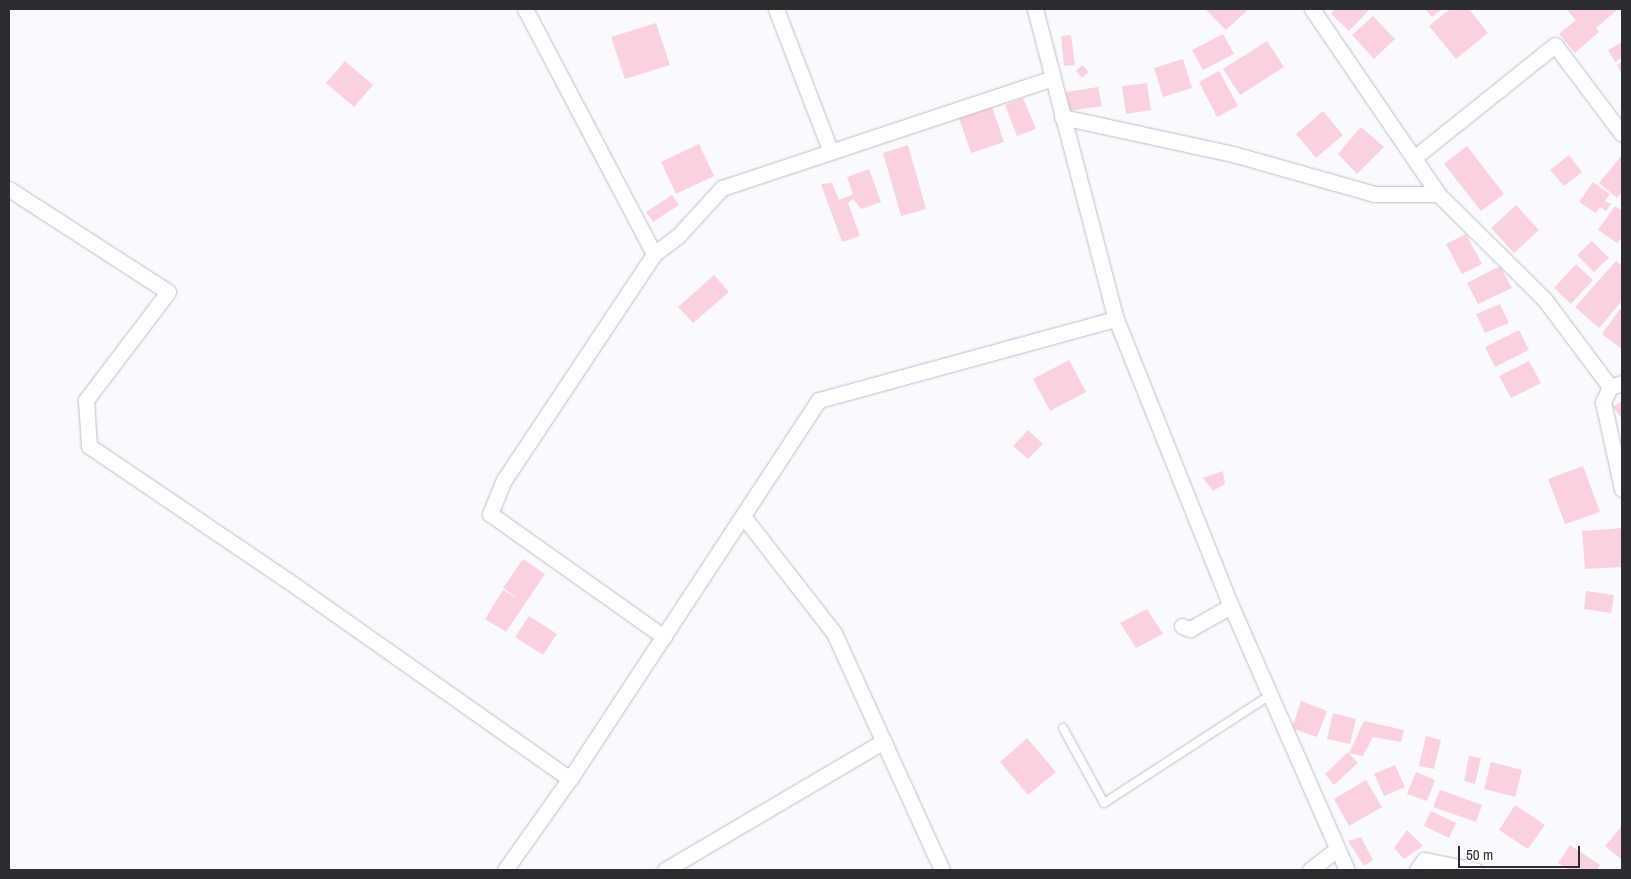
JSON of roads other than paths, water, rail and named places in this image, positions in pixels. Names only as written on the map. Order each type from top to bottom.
[{"type":"street","points":[[525,9],[654,254]]},
{"type":"street","points":[[776,9],[831,152]]},
{"type":"street","points":[[1035,9],[1116,318],[1231,606],[1337,849],[1348,870]]},
{"type":"street","points":[[1312,9],[1370,99],[1416,157],[1438,194],[1545,300],[1616,385],[1603,402],[1605,420],[1622,489]]},
{"type":"street","points":[[1416,157],[1555,45],[1622,134]]},
{"type":"street","points":[[664,637],[490,514],[504,480],[654,254],[678,236],[722,188],[1052,78]]},
{"type":"street","points":[[1062,117],[1233,154],[1374,194],[1438,194]]},
{"type":"street","points":[[9,189],[168,292],[86,400],[89,446],[287,580],[570,779]]},
{"type":"street","points":[[505,870],[570,779],[820,400],[1116,318]]},
{"type":"street","points":[[743,516],[834,632],[942,870]]},
{"type":"street","points":[[1182,626],[1190,629],[1231,606]]},
{"type":"street","points":[[665,870],[884,741]]},
{"type":"street","points":[[1310,870],[1337,849]]},
{"type":"street","points":[[1417,870],[1424,860],[1475,870]]},
{"type":"lane","points":[[1063,728],[1104,803],[1270,695]]}]
